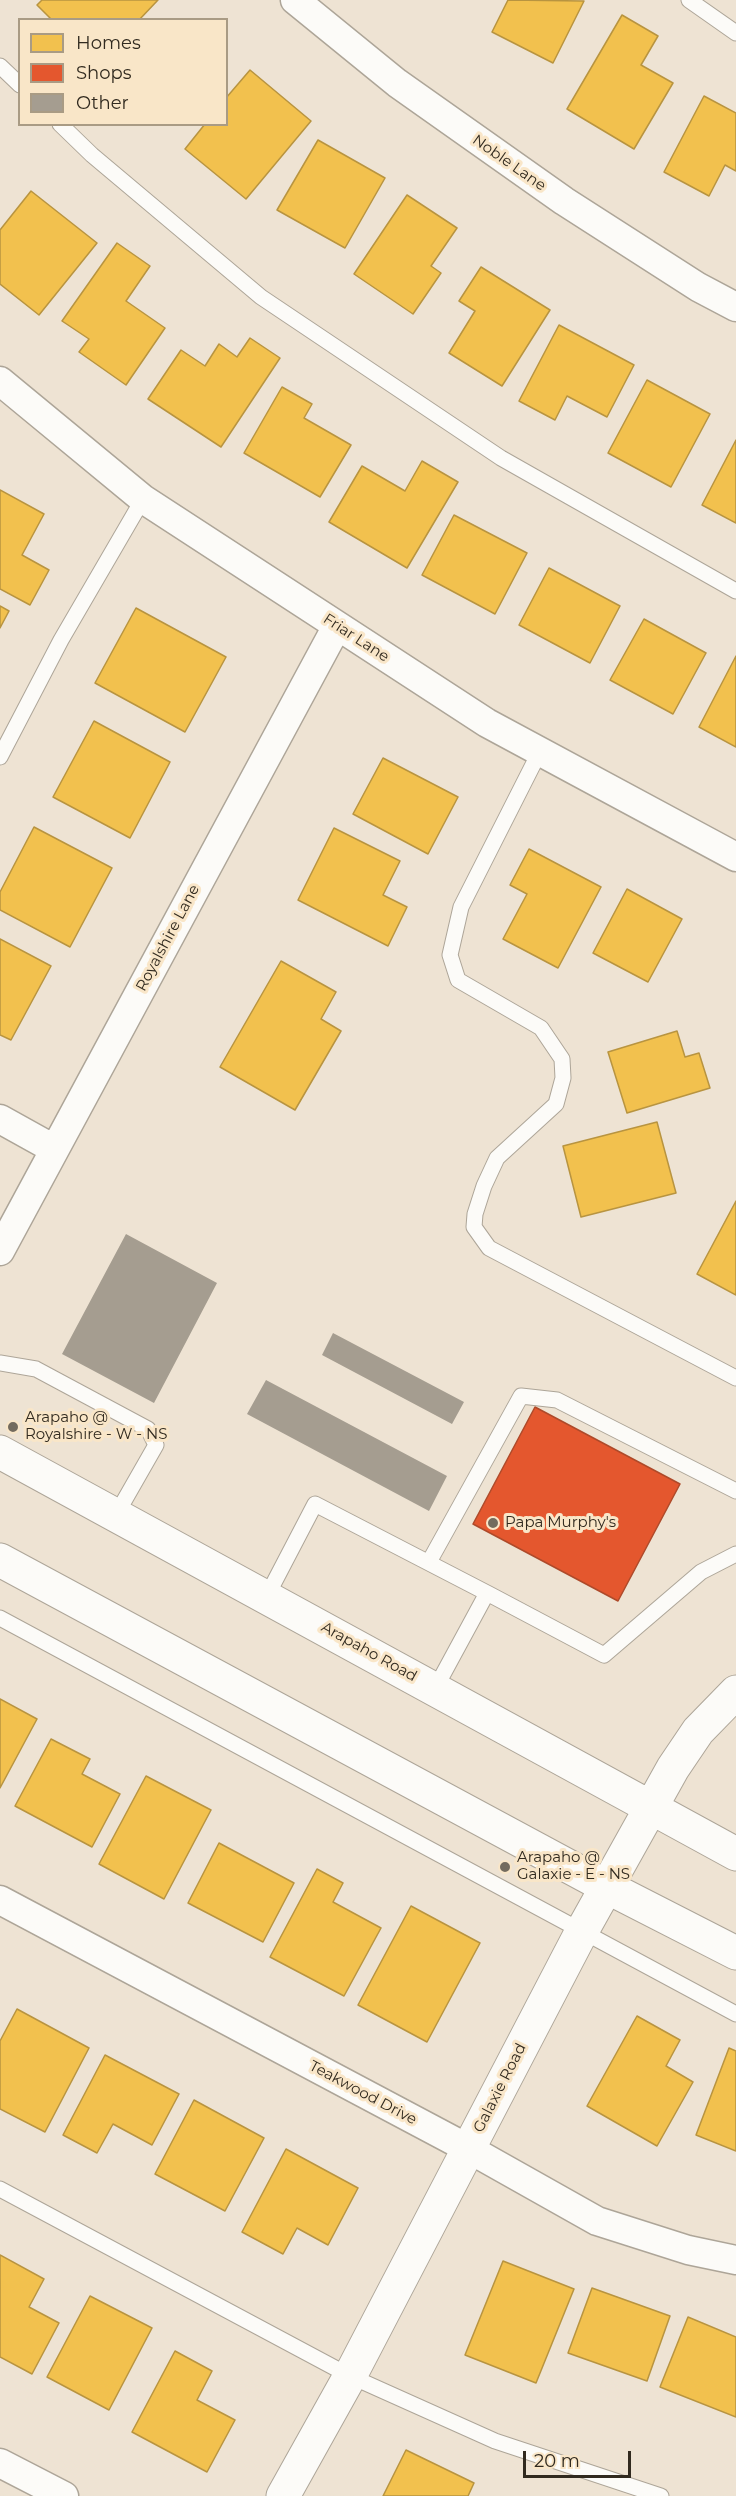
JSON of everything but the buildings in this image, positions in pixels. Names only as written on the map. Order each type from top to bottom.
[{"type":"main road","name":"Arapaho Road","points":[[0,1452],[736,1854]]},
{"type":"main road","points":[[0,1560],[607,1887],[736,1953]]},
{"type":"main road","name":"Galaxie Road","points":[[283,2496],[350,2376],[582,1931],[673,1768],[698,1731],[736,1692]]},
{"type":"street","name":"Noble Lane","points":[[295,0],[397,83],[564,201],[698,287],[736,307]]},
{"type":"street","name":"Friar Lane","points":[[0,381],[143,498],[337,626],[487,723],[736,857]]},
{"type":"street","name":"Royalshire Lane","points":[[0,1251],[337,626]]},
{"type":"street","points":[[0,1119],[54,1149]]},
{"type":"street","name":"Teakwood Drive","points":[[0,1900],[469,2149],[597,2221],[688,2250],[736,2260]]},
{"type":"street","points":[[0,2463],[64,2496]]},
{"type":"lane","points":[[689,0],[736,33]]},
{"type":"lane","points":[[0,66],[18,83]]},
{"type":"lane","points":[[62,126],[92,156],[261,297],[501,458],[736,591]]},
{"type":"lane","points":[[0,757],[61,640],[143,498]]},
{"type":"lane","points":[[539,753],[461,907],[450,955],[458,980],[541,1028],[562,1059],[563,1078],[556,1104],[497,1158],[484,1186],[475,1214],[474,1227],[489,1248],[736,1378]]},
{"type":"lane","points":[[0,1363],[36,1368],[148,1429],[156,1445],[116,1515]]},
{"type":"lane","points":[[429,1562],[520,1396],[557,1400],[736,1491]]},
{"type":"lane","points":[[267,1596],[315,1504],[604,1655],[701,1572],[736,1554]]},
{"type":"lane","points":[[435,1689],[487,1593]]},
{"type":"lane","points":[[0,1618],[736,2014]]},
{"type":"lane","points":[[0,2189],[350,2376],[495,2440],[661,2496]]},
{"type":"place","name":"Arapaho @ Royalshire - W - NS","points":[[13,1427]]},
{"type":"place","name":"Papa Murphy's","points":[[493,1523]]},
{"type":"place","name":"Arapaho @ Galaxie - E - NS","points":[[505,1867]]}]
